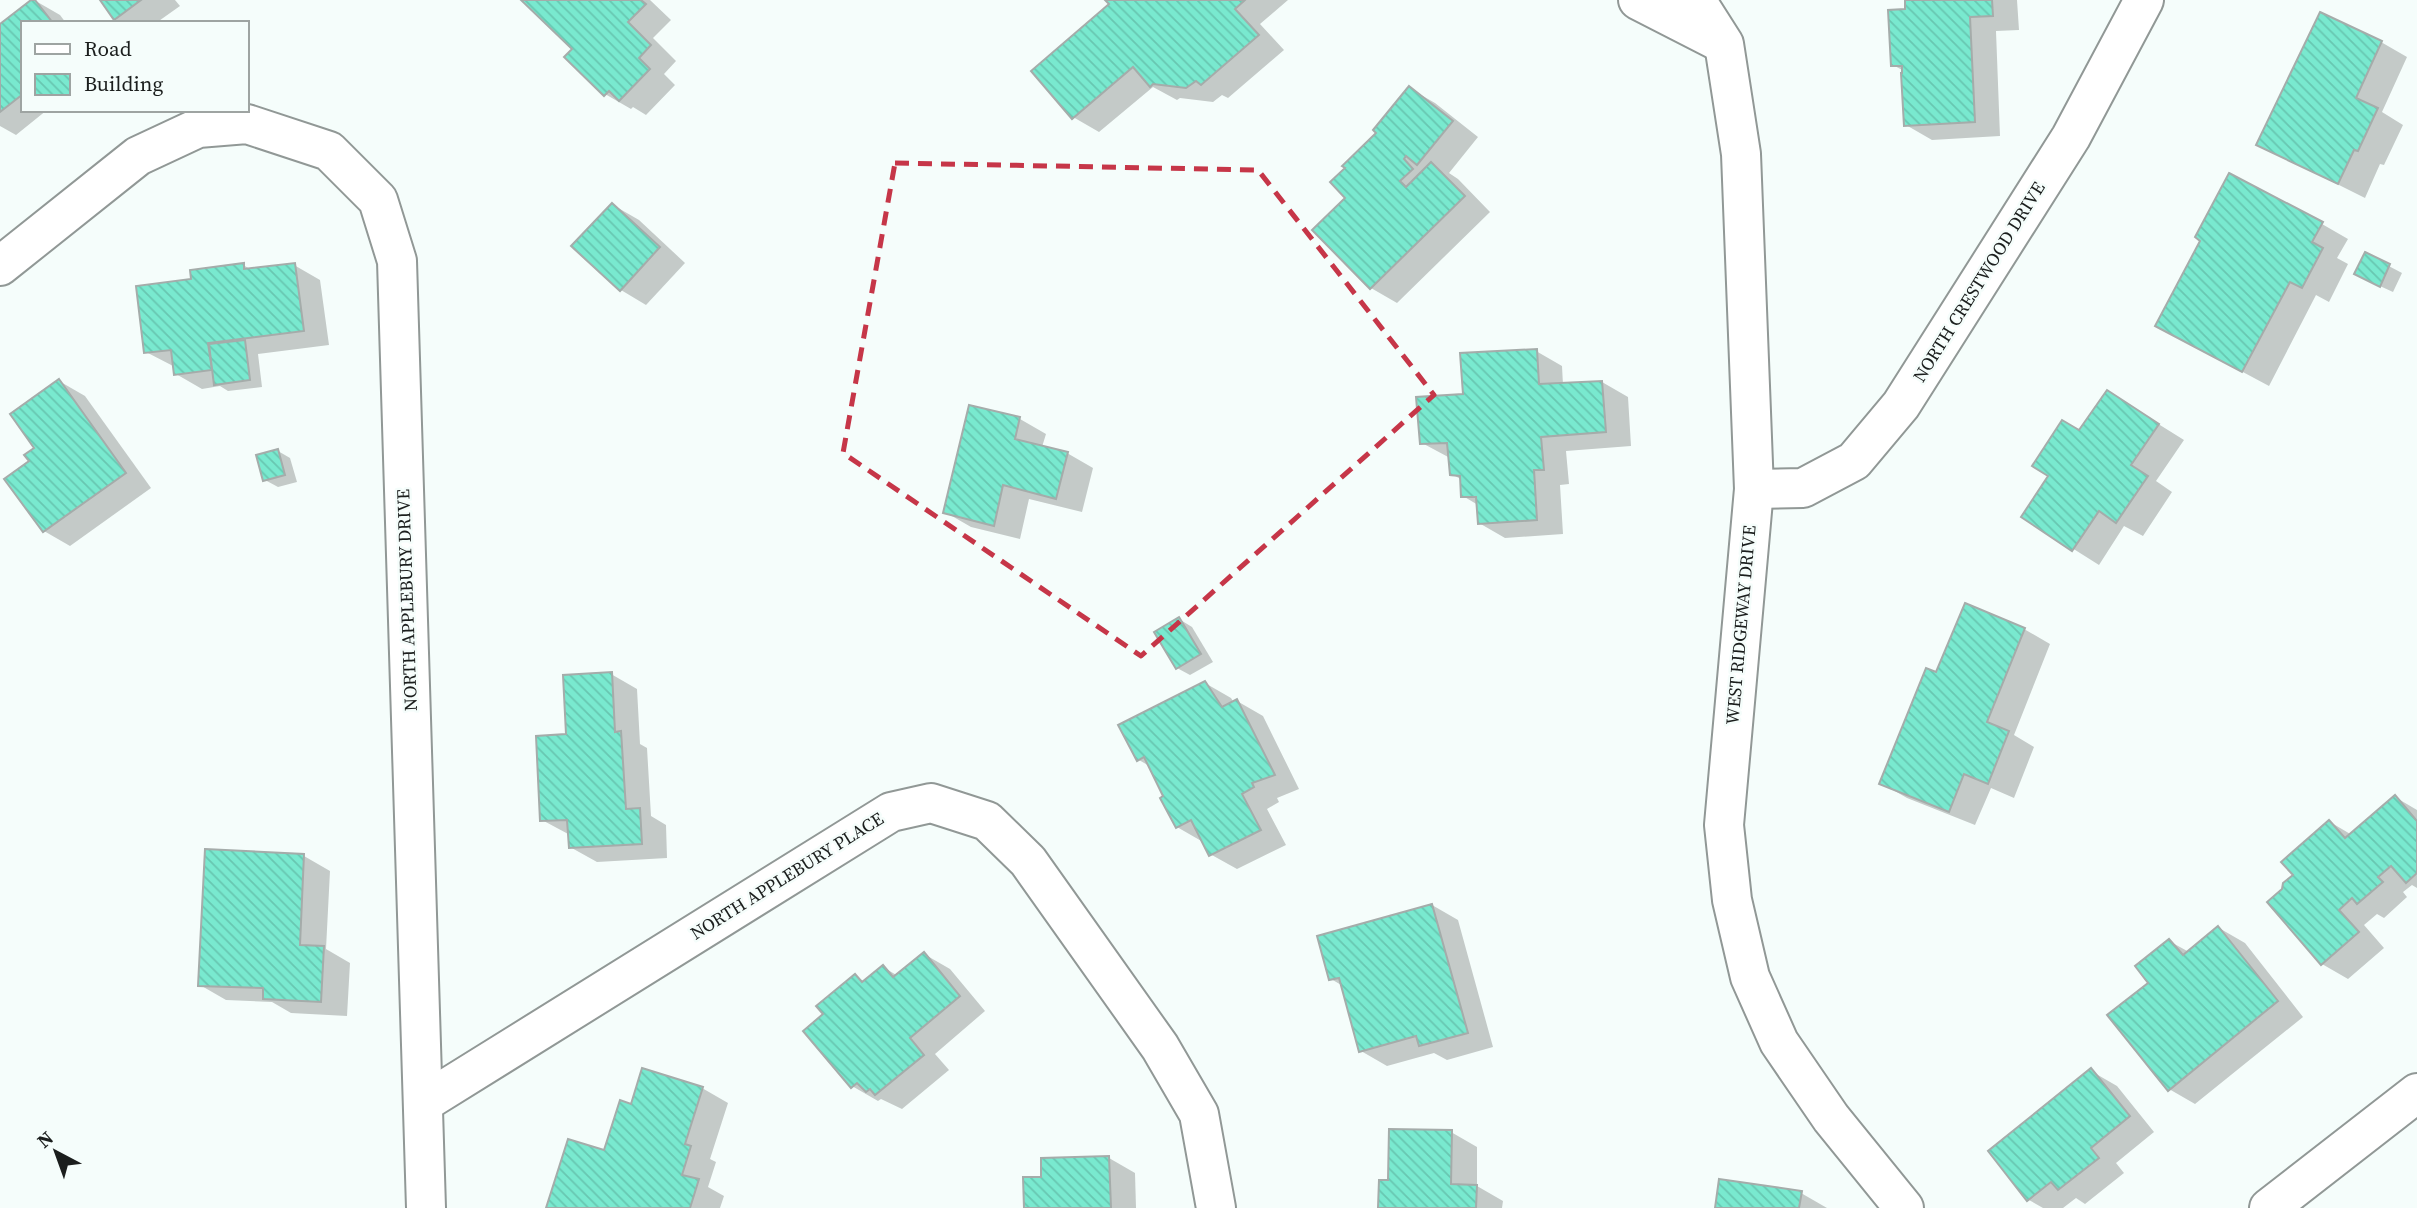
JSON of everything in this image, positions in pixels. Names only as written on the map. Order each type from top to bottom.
[{"type":"street","points":[[1638,0],[1724,44]]},
{"type":"street","name":"WEST RIDGEWAY DRIVE","points":[[1696,0],[1724,44],[1741,154],[1754,489],[1724,825],[1732,900],[1750,977],[1779,1042],[1831,1118],[1904,1208]]},
{"type":"street","name":"NORTH CRESTWOOD DRIVE","points":[[1754,489],[1803,488],[1854,461],[1901,405],[2071,137],[2144,0]]},
{"type":"street","name":"NORTH APPLEBURY DRIVE","points":[[0,265],[138,156],[198,128],[247,124],[329,151],[378,200],[397,261],[426,1208]]},
{"type":"street","name":"NORTH APPLEBURY PLACE","points":[[423,1103],[891,811],[931,803],[987,821],[1028,861],[1160,1047],[1199,1114],[1216,1208]]},
{"type":"street","points":[[2269,1208],[2417,1093]]},
{"type":"highlighted area","points":[[895,163],[1258,170],[1434,395],[1141,656],[843,453]]},
{"type":"building","points":[[31,0],[35,0],[51,21],[21,21],[21,96],[0,112],[0,24]]},
{"type":"building","points":[[100,0],[141,0],[114,20]]},
{"type":"building","points":[[521,0],[641,0],[646,4],[628,22],[651,45],[639,58],[650,69],[619,101],[609,91],[604,96],[564,57],[572,49]]},
{"type":"building","points":[[1105,0],[1245,0],[1235,9],[1259,35],[1201,85],[1196,81],[1186,88],[1153,84],[1150,87],[1133,67],[1072,119],[1031,71],[1109,4]]},
{"type":"building","points":[[1905,0],[1992,0],[1993,16],[1970,17],[1975,122],[1904,126],[1902,66],[1891,66],[1888,10],[1905,9]]},
{"type":"building","points":[[2320,12],[2382,41],[2356,98],[2378,108],[2358,151],[2354,150],[2338,184],[2256,145]]},
{"type":"building","points":[[1409,86],[1453,121],[1417,165],[1406,156],[1404,159],[1413,169],[1400,181],[1406,187],[1431,162],[1465,196],[1370,289],[1312,230],[1345,198],[1330,182],[1345,168],[1342,166],[1376,133],[1373,130]]},
{"type":"building","points":[[2229,173],[2323,222],[2312,242],[2323,248],[2302,288],[2290,282],[2242,372],[2155,326],[2200,241],[2195,237]]},
{"type":"building","points":[[612,203],[660,247],[620,291],[571,246]]},
{"type":"building","points":[[2365,252],[2390,264],[2380,287],[2354,274]]},
{"type":"building","points":[[244,263],[244,269],[295,263],[304,331],[208,343],[212,370],[174,375],[171,350],[144,353],[136,286],[191,279],[190,270]]},
{"type":"building","points":[[245,340],[250,380],[214,385],[209,344]]},
{"type":"building","points":[[1537,349],[1539,384],[1602,381],[1606,432],[1541,437],[1544,470],[1534,470],[1537,520],[1478,524],[1476,497],[1461,497],[1460,476],[1450,475],[1447,443],[1420,444],[1416,397],[1463,394],[1460,353]]},
{"type":"building","points":[[59,379],[126,473],[43,532],[4,479],[29,461],[24,455],[34,448],[10,414]]},
{"type":"building","points":[[2107,390],[2159,424],[2131,465],[2148,476],[2116,523],[2099,511],[2072,551],[2021,517],[2048,476],[2032,466],[2062,420],[2079,430]]},
{"type":"building","points":[[969,405],[1020,417],[1015,439],[1068,452],[1056,499],[1003,485],[994,526],[943,513]]},
{"type":"building","points":[[278,449],[285,475],[263,481],[256,455]]},
{"type":"building","points":[[1965,603],[2025,628],[1987,722],[2009,731],[1988,784],[1964,774],[1949,812],[1879,784],[1926,668],[1936,672]]},
{"type":"building","points":[[1179,617],[1201,654],[1176,669],[1154,632]]},
{"type":"building","points":[[612,672],[615,732],[621,731],[626,809],[640,808],[642,844],[569,848],[567,820],[540,821],[536,736],[566,734],[563,675]]},
{"type":"building","points":[[1205,681],[1222,707],[1237,699],[1275,775],[1252,783],[1254,787],[1242,794],[1261,830],[1209,856],[1191,820],[1176,828],[1160,798],[1163,796],[1144,757],[1137,761],[1118,725]]},
{"type":"building","points":[[2395,795],[2417,821],[2417,873],[2406,883],[2391,866],[2378,877],[2383,882],[2357,904],[2352,898],[2339,910],[2359,932],[2321,965],[2267,902],[2293,875],[2281,862],[2329,820],[2345,838]]},
{"type":"building","points":[[205,849],[304,854],[300,945],[324,946],[321,1002],[263,999],[263,988],[198,986]]},
{"type":"building","points":[[1432,904],[1468,1033],[1419,1046],[1416,1036],[1359,1052],[1339,978],[1329,980],[1317,936]]},
{"type":"building","points":[[2218,926],[2278,1001],[2168,1091],[2107,1015],[2148,983],[2135,966],[2169,939],[2183,955]]},
{"type":"building","points":[[924,952],[960,996],[910,1038],[924,1055],[875,1095],[870,1089],[866,1092],[857,1083],[851,1088],[803,1031],[823,1014],[816,1006],[855,974],[862,982],[883,965],[893,977]]},
{"type":"building","points":[[642,1068],[703,1087],[685,1144],[691,1146],[682,1175],[699,1179],[690,1208],[546,1208],[568,1139],[604,1150],[620,1100],[631,1104]]},
{"type":"building","points":[[2091,1068],[2130,1116],[2091,1148],[2099,1158],[2058,1190],[2051,1182],[2027,1201],[1988,1151]]},
{"type":"building","points":[[1389,1129],[1452,1130],[1451,1184],[1477,1185],[1476,1208],[1378,1208],[1379,1180],[1388,1180]]},
{"type":"building","points":[[1109,1156],[1111,1208],[1024,1208],[1023,1177],[1041,1177],[1041,1158]]},
{"type":"building","points":[[1719,1179],[1802,1191],[1799,1208],[1715,1208]]}]
